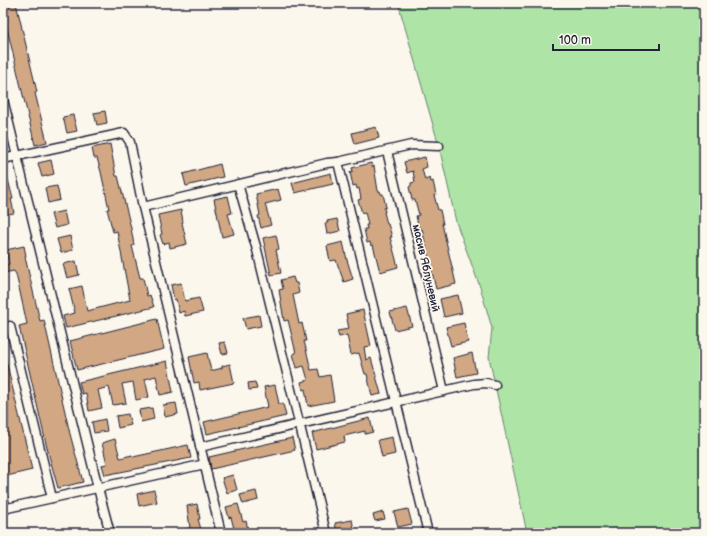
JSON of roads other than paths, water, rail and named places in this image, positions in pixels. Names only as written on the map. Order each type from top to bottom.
[{"type":"street","points":[[3,99],[110,533]]},
{"type":"street","points":[[3,159],[124,133],[130,142],[143,207],[221,533]]},
{"type":"street","points":[[143,207],[327,163],[338,162],[411,145],[439,146]]},
{"type":"street","name":"масив Яблуневий","points":[[387,151],[444,391]]},
{"type":"street","points":[[338,162],[428,533]]},
{"type":"street","points":[[238,184],[257,250],[326,533]]},
{"type":"street","points":[[10,326],[52,498]]},
{"type":"street","points":[[200,447],[299,423],[474,384],[486,383],[495,385]]},
{"type":"street","points":[[3,498],[4,509],[205,464]]}]
